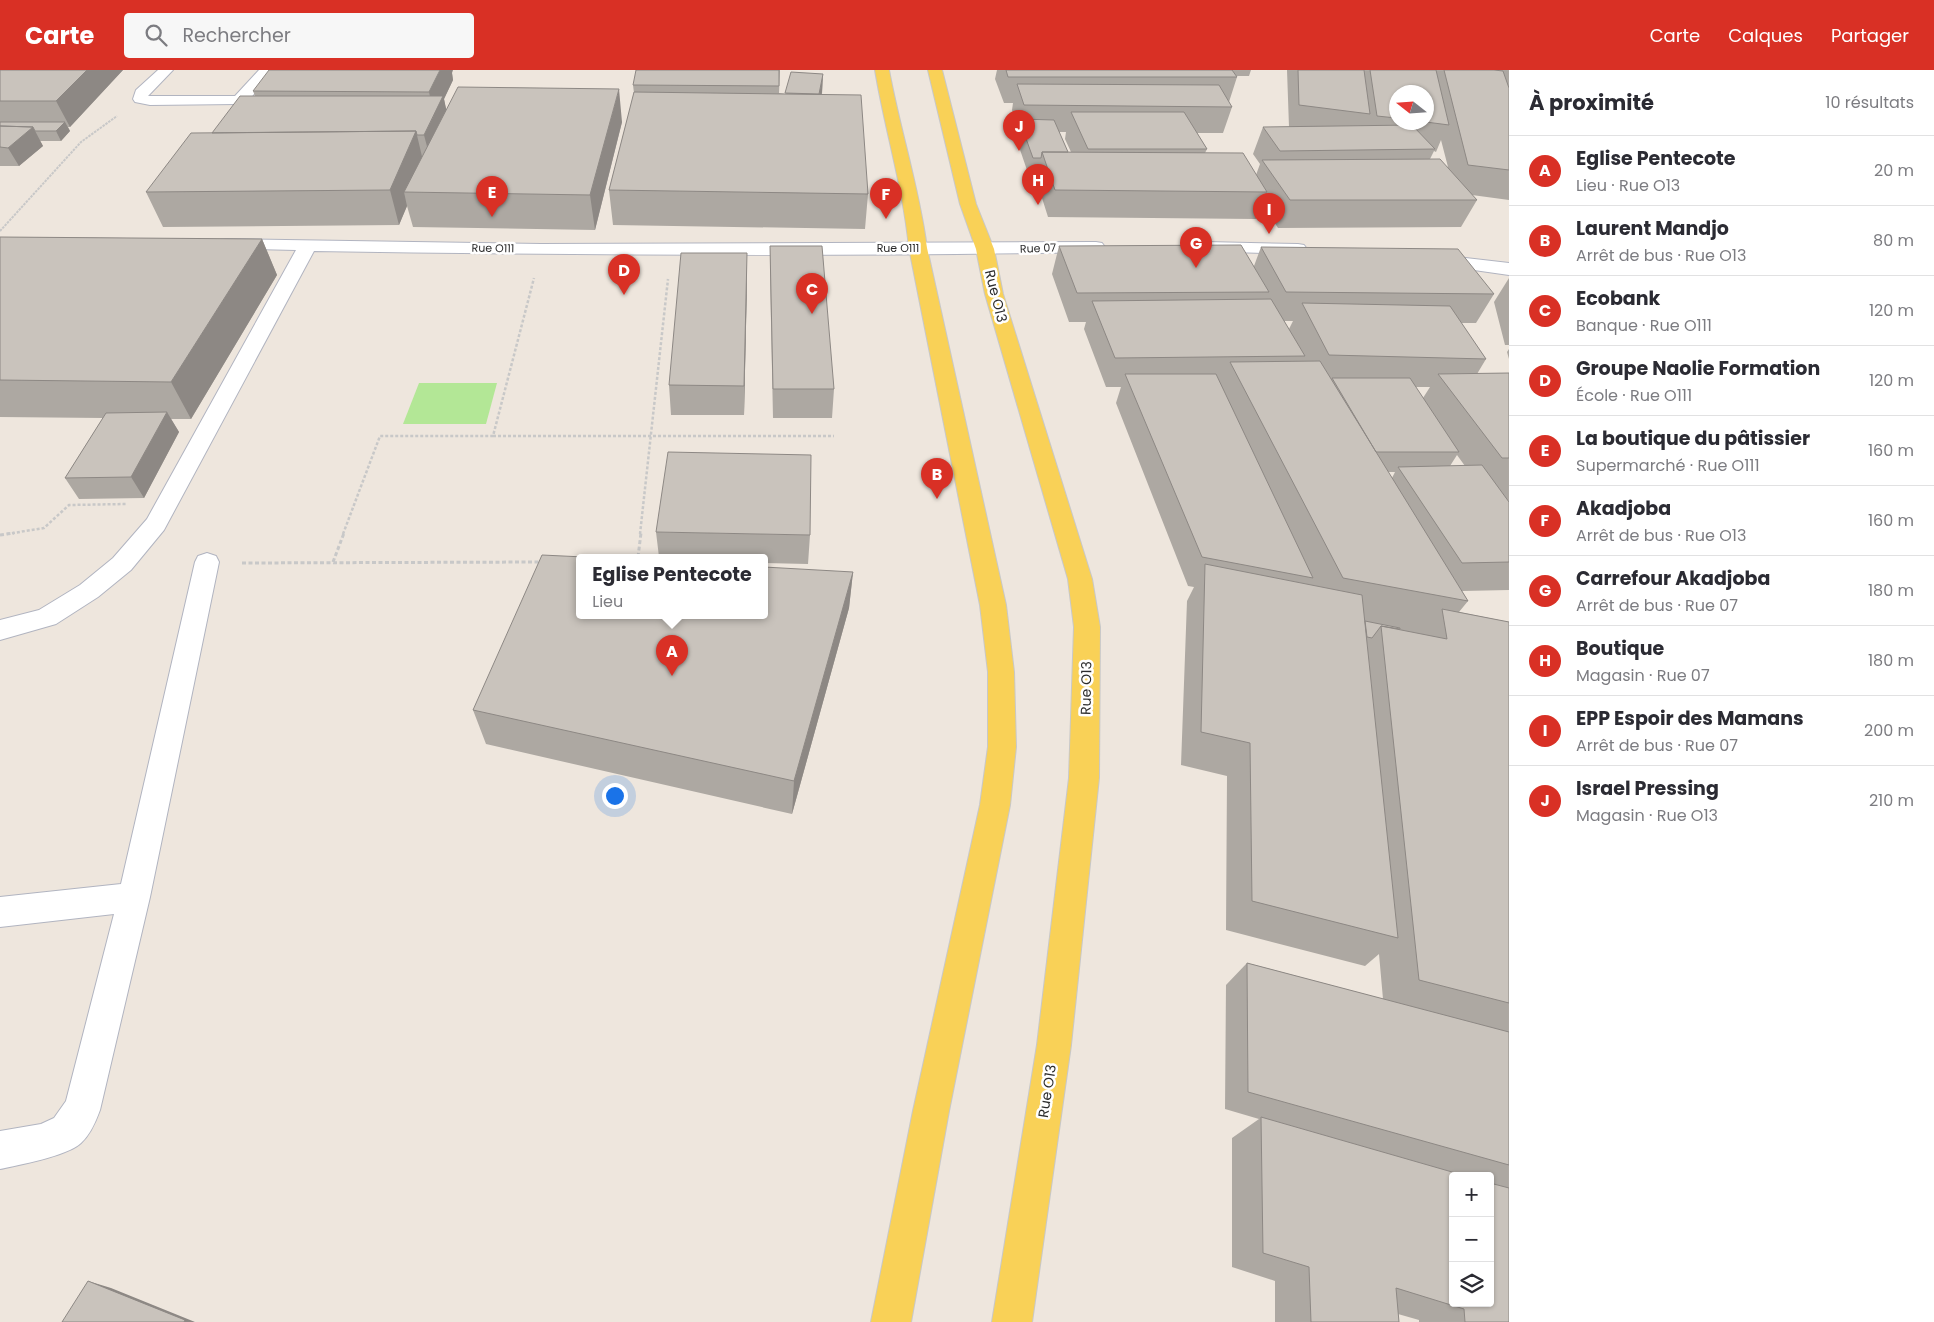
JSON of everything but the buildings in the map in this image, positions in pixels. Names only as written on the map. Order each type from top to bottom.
[{"type":"main road","points":[[882,70],[888,105],[913,204],[918,248],[993,605],[1001,672],[1002,747],[995,804],[931,1111],[891,1322]]},
{"type":"main road","name":"Rue O13","points":[[935,70],[968,204],[986,249],[994,294],[1080,578],[1087,627],[1084,778],[1054,1045],[1012,1322]]},
{"type":"street","points":[[166,70],[141,93],[140,99],[150,101],[237,100],[244,97],[267,70]]},
{"type":"street","name":"Rue O111","points":[[209,244],[541,249],[986,249]]},
{"type":"street","points":[[0,630],[46,617],[89,591],[122,564],[156,524],[308,245]]},
{"type":"street","name":"Rue 07","points":[[986,249],[1110,247]]},
{"type":"street","points":[[1187,247],[1318,250]]},
{"type":"street","points":[[1413,257],[1509,269]]},
{"type":"street","points":[[0,1150],[41,1142],[67,1131],[82,1110],[134,897],[208,562]]},
{"type":"street","points":[[0,912],[134,897]]},
{"type":"path","points":[[0,231],[82,142],[140,99]]},
{"type":"path","points":[[492,436],[541,249]]},
{"type":"path","points":[[638,554],[671,249]]},
{"type":"path","points":[[550,562],[333,562],[380,436],[834,436]]},
{"type":"path","points":[[0,536],[44,528],[69,505],[168,504]]},
{"type":"green space","points":[[419,383],[497,383],[486,424],[403,424]]},
{"type":"place","name":"Israel Pressing","points":[[1019,151]]},
{"type":"place","name":"Boutique","points":[[1038,205]]},
{"type":"place","name":"La boutique du pâtissier","points":[[492,217]]},
{"type":"place","name":"Akadjoba","points":[[886,219]]},
{"type":"place","name":"EPP Espoir des Mamans","points":[[1269,234]]},
{"type":"place","name":"Carrefour Akadjoba","points":[[1196,268]]},
{"type":"place","name":"Groupe Naolie Formation","points":[[624,295]]},
{"type":"place","name":"Ecobank","points":[[812,314]]},
{"type":"place","name":"Laurent Mandjo","points":[[937,499]]},
{"type":"place","name":"Eglise Pentecote","points":[[672,676]]}]
